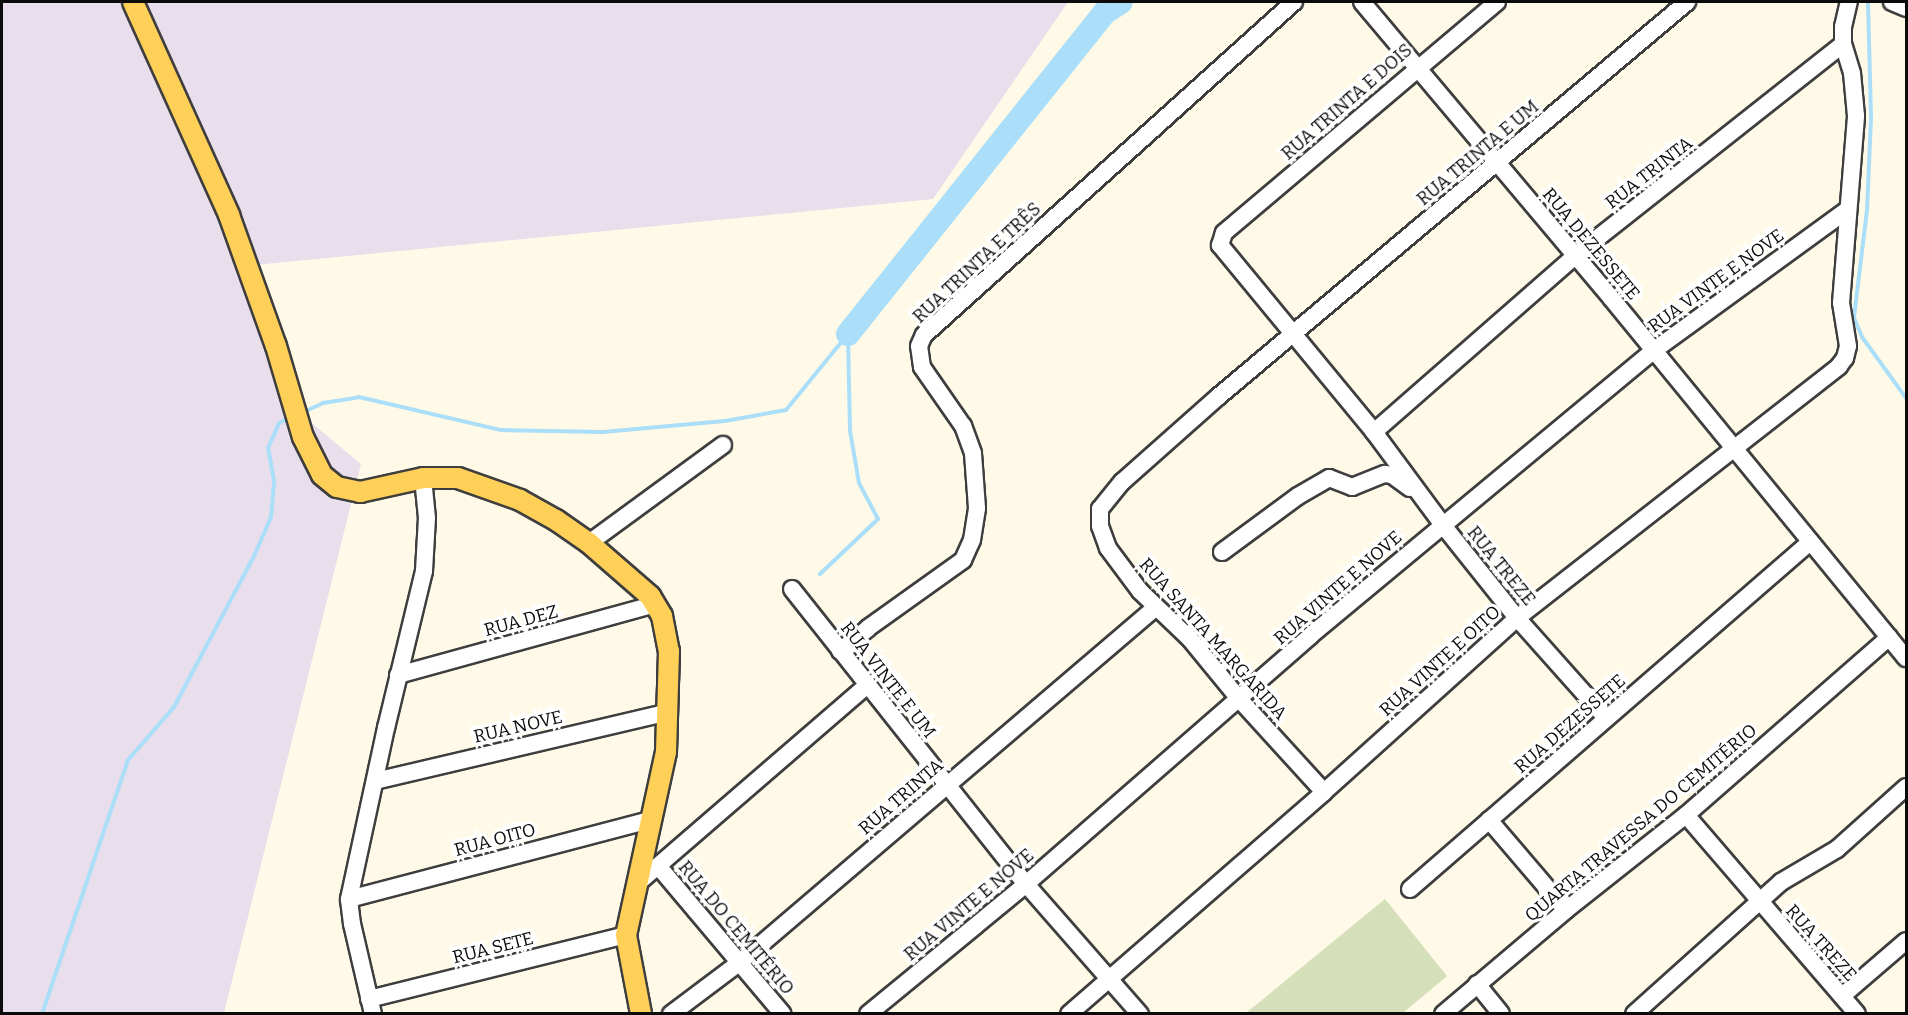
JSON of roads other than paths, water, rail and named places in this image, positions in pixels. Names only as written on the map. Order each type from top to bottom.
[{"type":"main road","points":[[131,3],[229,215],[276,346],[303,437],[318,469],[337,487],[360,492],[423,478],[458,478],[503,493],[556,520],[589,543],[650,596],[655,604],[668,639],[669,712],[666,752],[626,935],[641,1014]]},
{"type":"street","name":"RUA TRINTA E TRÊS","points":[[840,651],[868,628],[963,560],[972,540],[977,508],[973,453],[963,426],[922,367],[919,346],[924,335],[1294,2]]},
{"type":"street","name":"RUA DEZESSETE","points":[[1362,2],[1576,255],[1906,658]]},
{"type":"street","name":"RUA TRINTA E DOIS","points":[[1224,233],[1417,66],[1497,2]]},
{"type":"street","name":"RUA TRINTA E UM","points":[[1293,333],[1687,2]]},
{"type":"street","points":[[1847,210],[1855,104],[1852,73],[1843,44],[1843,27],[1849,2]]},
{"type":"street","points":[[1892,2],[1906,8]]},
{"type":"street","name":"RUA TRINTA","points":[[1374,432],[1576,255],[1843,44]]},
{"type":"street","name":"RUA VINTE E NOVE","points":[[868,1014],[1026,884],[1240,700],[1311,635],[1653,351],[1847,210]]},
{"type":"street","name":"RUA VINTE E OITO","points":[[1069,1014],[1324,792],[1517,618],[1733,446],[1830,376],[1847,352],[1841,303],[1847,210]]},
{"type":"street","name":"RUA TREZE","points":[[1224,233],[1220,240],[1222,251],[1374,432],[1517,618],[1606,718]]},
{"type":"street","name":"RUA SANTA MARGARIDA","points":[[1293,333],[1122,482],[1100,509],[1100,526],[1108,548],[1155,608],[1190,639],[1240,700],[1324,792]]},
{"type":"street","points":[[589,543],[723,445]]},
{"type":"street","points":[[1222,552],[1298,496],[1329,478],[1352,488],[1385,474],[1392,475],[1423,498]]},
{"type":"street","points":[[371,1006],[352,924],[349,899],[398,675],[424,571],[427,518],[423,478]]},
{"type":"street","name":"RUA DEZESSETE","points":[[1410,889],[1810,542]]},
{"type":"street","name":"RUA VINTE E UM","points":[[792,589],[1026,884],[1140,1014]]},
{"type":"street","name":"RUA DEZ","points":[[398,675],[655,604]]},
{"type":"street","name":"RUA TRINTA","points":[[671,1014],[739,963],[945,784],[1155,608]]},
{"type":"street","name":"QUARTA TRAVESSA DO CEMITÉRIO","points":[[1443,1014],[1566,910],[1686,815],[1889,637]]},
{"type":"street","points":[[638,883],[867,685]]},
{"type":"street","name":"RUA NOVE","points":[[375,781],[669,712]]},
{"type":"street","points":[[1634,1014],[1781,882],[1837,849],[1906,787]]},
{"type":"street","name":"RUA TREZE","points":[[1686,815],[1857,1014]]},
{"type":"street","name":"RUA OITO","points":[[349,899],[651,820]]},
{"type":"street","points":[[1489,820],[1566,910]]},
{"type":"street","name":"RUA DO CEMITÉRIO","points":[[659,867],[783,1014]]},
{"type":"street","name":"RUA SETE","points":[[371,1006],[626,935]]},
{"type":"street","points":[[1842,996],[1906,941]]},
{"type":"street","points":[[1478,984],[1501,1014]]},
{"type":"waterway","points":[[848,334],[1104,13],[1121,2]]},
{"type":"waterway","points":[[1868,2],[1871,119],[1867,210],[1854,318],[1862,337],[1906,398]]},
{"type":"waterway","points":[[301,413],[323,403],[359,397],[501,430],[603,432],[725,421],[786,410],[848,334]]},
{"type":"waterway","points":[[820,574],[878,519],[859,483],[850,431],[848,335]]},
{"type":"waterway","points":[[42,1014],[128,760],[174,707],[255,554],[271,517],[274,481],[268,448],[279,423],[291,417]]}]
